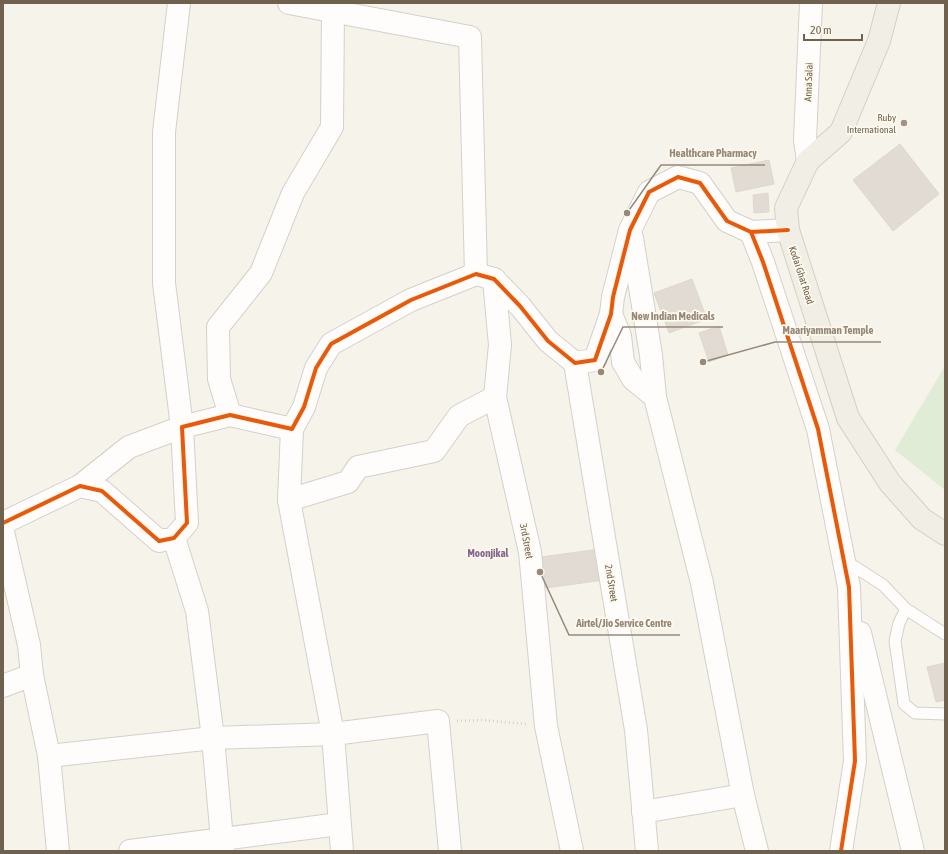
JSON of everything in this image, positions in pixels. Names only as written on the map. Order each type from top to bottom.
[{"type":"main road","name":"Kodai Ghat Road","points":[[889,3],[879,41],[842,132],[808,161],[786,208],[788,230],[848,418],[890,483],[922,519],[945,534]]},
{"type":"street","points":[[80,486],[102,491],[159,541],[174,538],[188,523],[182,427],[164,283],[164,132],[179,3]]},
{"type":"street","points":[[230,415],[219,379],[218,327],[260,273],[293,193],[332,126],[333,11],[289,3]]},
{"type":"street","name":"Anna Salai","points":[[808,161],[805,140],[811,3]]},
{"type":"street","name":"3rd Street","points":[[333,11],[470,37],[485,277],[500,345],[496,397],[530,552],[546,726],[572,851]]},
{"type":"street","points":[[342,851],[333,734],[289,500],[292,429],[304,407],[316,368],[331,344],[411,300],[485,277],[520,306],[548,341],[575,363],[595,360],[611,314],[612,297],[630,230],[649,192],[678,177],[700,183],[727,221],[751,232],[788,230]]},
{"type":"street","points":[[630,230],[651,355],[655,397],[702,583],[743,795],[757,851]]},
{"type":"street","points":[[751,232],[763,262],[818,429],[849,587],[914,851]]},
{"type":"street","points":[[611,314],[620,336],[623,362],[633,379],[655,397]]},
{"type":"street","name":"2nd Street","points":[[575,363],[636,730],[647,851]]},
{"type":"street","points":[[289,500],[348,482],[358,467],[434,452],[459,416],[496,397]]},
{"type":"street","points":[[3,523],[80,486],[129,447],[182,427],[230,415],[292,429]]},
{"type":"street","points":[[3,532],[29,645],[32,675],[49,756],[58,851]]},
{"type":"street","points":[[174,538],[197,611],[213,738],[222,845]]},
{"type":"street","points":[[841,851],[855,762],[849,587]]},
{"type":"street","points":[[3,686],[32,675]]},
{"type":"street","points":[[49,756],[213,738],[333,734],[438,721],[450,851]]},
{"type":"street","points":[[643,812],[743,795]]},
{"type":"street","points":[[130,851],[222,845],[339,824]]},
{"type":"lane","points":[[844,560],[883,585],[906,609],[945,634]]},
{"type":"lane","points":[[906,609],[899,623],[895,641],[904,704],[915,713],[945,714]]},
{"type":"path","points":[[438,721],[483,720],[546,726]]},
{"type":"green space","points":[[945,366],[945,490],[895,450]]},
{"type":"building","points":[[900,144],[939,194],[893,231],[853,180]]},
{"type":"building","points":[[769,160],[774,184],[736,192],[731,168]]},
{"type":"building","points":[[768,193],[769,212],[754,213],[753,195]]},
{"type":"building","points":[[692,279],[707,319],[669,333],[654,293]]},
{"type":"building","points":[[719,326],[728,355],[709,362],[699,333]]},
{"type":"building","points":[[600,549],[604,580],[546,588],[541,557]]},
{"type":"building","points":[[945,663],[945,700],[936,702],[927,667]]},
{"type":"cycle path","points":[[3,523],[80,486],[102,491],[159,541],[174,538],[187,523],[182,427],[230,415],[292,429],[304,407],[316,368],[331,344],[411,300],[476,274],[494,279],[520,306],[548,341],[575,363],[595,360],[611,314],[613,297],[630,230],[649,192],[678,177],[700,183],[727,221],[751,232],[788,230]]},
{"type":"cycle path","points":[[751,232],[763,262],[818,429],[849,587],[855,761],[841,851]]},
{"type":"place","name":"Ruby International","points":[[904,123]]},
{"type":"place","name":"Healthcare Pharmacy","points":[[627,213]]},
{"type":"place","name":"Maariyamman Temple","points":[[703,362]]},
{"type":"place","name":"New Indian Medicals","points":[[601,372]]},
{"type":"place","name":"Airtel/Jio Service Centre","points":[[540,572]]},
{"type":"district","name":"Moonjikal","points":[[488,553]]}]
